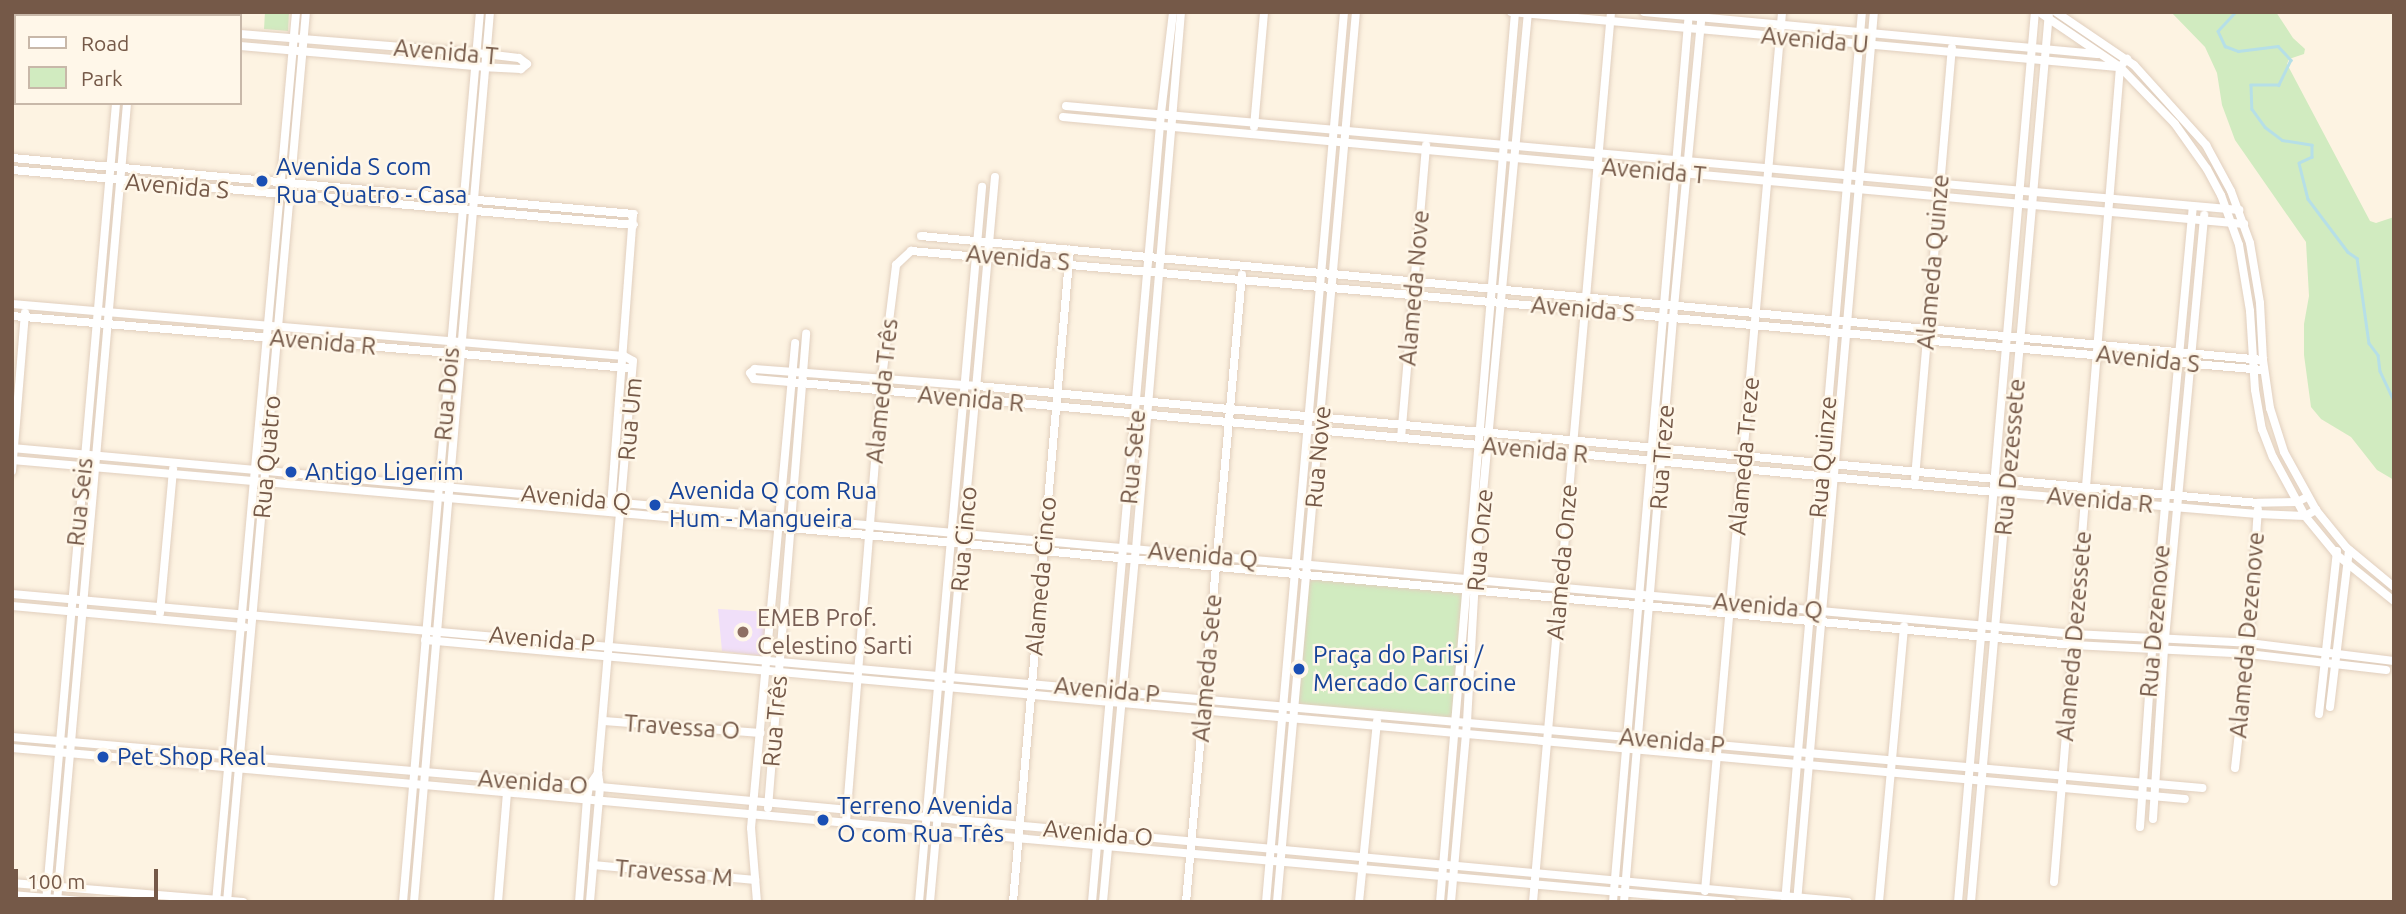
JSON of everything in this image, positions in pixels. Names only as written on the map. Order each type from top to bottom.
[{"type":"street","name":"Rua Quatro","points":[[217,901],[296,12]]},
{"type":"street","name":"Rua Quatro","points":[[227,901],[306,12]]},
{"type":"street","name":"Rua Dois","points":[[403,902],[480,12]]},
{"type":"street","name":"Rua Dois","points":[[414,902],[490,12]]},
{"type":"street","name":"Rua Sete","points":[[1092,902],[1161,113],[1173,12]]},
{"type":"street","name":"Rua Sete","points":[[1102,902],[1136,549],[1181,12]]},
{"type":"street","points":[[1253,134],[1264,12]]},
{"type":"street","name":"Rua Nove","points":[[1266,902],[1344,12]]},
{"type":"street","name":"Rua Nove","points":[[1277,902],[1356,12]]},
{"type":"street","name":"Avenida U","points":[[1514,12],[1610,17],[1687,28],[2120,67]]},
{"type":"street","name":"Rua Onze","points":[[1451,902],[1467,722],[1478,445],[1514,12]]},
{"type":"street","name":"Avenida U","points":[[1644,12],[1702,15],[2102,54]]},
{"type":"street","name":"Alameda Treze","points":[[1704,899],[1782,12]]},
{"type":"street","name":"Rua Quinze","points":[[1786,899],[1862,12]]},
{"type":"street","name":"Rua Quinze","points":[[1798,900],[1832,477],[1874,12]]},
{"type":"street","points":[[2037,12],[2049,17],[2120,67],[2189,143],[2207,169],[2226,210],[2244,270],[2250,311],[2252,369],[2262,429],[2305,516],[2337,555],[2394,601]]},
{"type":"street","name":"Rua Dezessete","points":[[1958,902],[2030,59],[2037,12]]},
{"type":"street","points":[[2056,12],[2127,59],[2154,84],[2206,145],[2239,210],[2256,268],[2264,370],[2274,427],[2307,497],[2316,510],[2349,550],[2394,587]]},
{"type":"street","name":"Rua Onze","points":[[1471,577],[1489,446],[1528,13]]},
{"type":"street","name":"Rua Treze","points":[[1613,902],[1689,14]]},
{"type":"street","name":"Rua Treze","points":[[1624,897],[1652,595],[1674,305],[1702,15]]},
{"type":"street","name":"Alameda Onze","points":[[1533,902],[1610,17]]},
{"type":"street","name":"Rua Dezessete","points":[[1971,902],[2049,17]]},
{"type":"street","name":"Avenida T","points":[[242,34],[487,54],[523,59],[527,64],[517,69],[242,46]]},
{"type":"street","name":"Alameda Quinze","points":[[1914,485],[1953,40]]},
{"type":"street","points":[[2102,54],[2110,46]]},
{"type":"street","points":[[2120,67],[2127,59]]},
{"type":"street","name":"Alameda Dezessete","points":[[2054,882],[2120,67]]},
{"type":"street","name":"Rua Seis","points":[[46,900],[70,598],[116,105]]},
{"type":"street","name":"Rua Seis","points":[[57,900],[127,105]]},
{"type":"street","name":"Avenida T","points":[[1066,106],[2239,210]]},
{"type":"street","points":[[1084,119],[1085,108]]},
{"type":"street","name":"Avenida T","points":[[1063,117],[2244,224]]},
{"type":"street","name":"Alameda Nove","points":[[1401,438],[1427,138]]},
{"type":"street","name":"Avenida S","points":[[12,158],[631,214]]},
{"type":"street","name":"Avenida S","points":[[12,170],[635,225]]},
{"type":"street","name":"Rua Cinco","points":[[930,902],[995,177]]},
{"type":"street","name":"Rua Cinco","points":[[919,902],[982,187]]},
{"type":"street","points":[[350,200],[351,188]]},
{"type":"street","name":"Rua Dezenove","points":[[2140,827],[2165,495],[2193,207]]},
{"type":"street","name":"Rua Dezenove","points":[[2152,819],[2176,506],[2205,208]]},
{"type":"street","name":"Rua Um","points":[[610,512],[623,368],[627,357],[635,225],[635,216],[631,214]]},
{"type":"street","name":"Avenida S","points":[[921,236],[2263,360]]},
{"type":"street","name":"Alameda Cinco","points":[[1013,902],[1070,249]]},
{"type":"street","name":"Avenida S","points":[[903,255],[912,251],[975,254],[2264,370]]},
{"type":"street","name":"Alameda Três","points":[[846,822],[882,378],[896,265],[903,255]]},
{"type":"street","name":"Alameda Sete","points":[[1186,902],[1242,266]]},
{"type":"street","name":"Avenida R","points":[[12,304],[627,357]]},
{"type":"street","points":[[12,471],[26,306]]},
{"type":"street","name":"Avenida R","points":[[12,316],[635,369]]},
{"type":"street","name":"Rua Três","points":[[767,814],[806,334]]},
{"type":"street","name":"Rua Três","points":[[757,902],[752,813],[767,671],[794,343]]},
{"type":"street","name":"Rua Um","points":[[590,902],[600,787],[598,773],[635,369],[627,357]]},
{"type":"street","name":"Avenida R","points":[[2305,516],[1914,485],[754,379],[750,373],[755,369],[977,386],[2258,503],[2297,502],[2307,497]]},
{"type":"street","name":"Avenida Q","points":[[13,448],[1471,577],[2074,634],[2249,643],[2394,661]]},
{"type":"street","name":"Avenida Q","points":[[13,460],[550,506],[1994,639],[2248,654],[2386,670]]},
{"type":"street","points":[[159,619],[173,462]]},
{"type":"street","points":[[550,506],[551,495]]},
{"type":"street","name":"Alameda Dezenove","points":[[2235,768],[2249,643],[2258,503]]},
{"type":"street","points":[[2305,516],[2316,510]]},
{"type":"street","points":[[2319,714],[2339,538]]},
{"type":"street","points":[[2330,707],[2349,550]]},
{"type":"street","name":"Rua Onze","points":[[1440,902],[1471,590]]},
{"type":"street","name":"Avenida P","points":[[12,594],[1122,690],[1283,706],[1295,712],[1376,726],[2185,799]]},
{"type":"street","points":[[12,606],[251,628]]},
{"type":"street","points":[[1878,902],[1904,618]]},
{"type":"street","points":[[521,649],[522,637]]},
{"type":"street","name":"Avenida P","points":[[425,640],[1283,716],[1295,712],[1457,721],[2202,788]]},
{"type":"street","points":[[900,683],[902,671]]},
{"type":"street","points":[[1359,902],[1377,715]]},
{"type":"street","name":"Travessa O","points":[[604,721],[761,733]]},
{"type":"street","name":"Avenida O","points":[[12,737],[589,786],[1705,887],[1786,899],[1848,902]]},
{"type":"street","name":"Avenida O","points":[[12,748],[1097,844],[1614,892],[1624,897],[1732,902]]},
{"type":"street","name":"Rua Um","points":[[579,902],[587,799],[589,786],[598,773]]},
{"type":"street","points":[[498,902],[507,792]]},
{"type":"street","name":"Travessa M","points":[[593,865],[755,880]]},
{"type":"street","points":[[12,883],[243,902]]},
{"type":"street","points":[[12,895],[92,902]]},
{"type":"shaded area","name":"EMEB Prof. Celestino Sarti","points":[[718,609],[768,612],[764,656],[722,651]]},
{"type":"green space","points":[[265,12],[289,13],[288,31],[264,29]]},
{"type":"green space","points":[[2171,12],[2276,12],[2293,38],[2305,49],[2304,54],[2289,59],[2287,64],[2370,221],[2376,223],[2394,217],[2394,480],[2377,470],[2351,437],[2321,419],[2311,407],[2304,355],[2304,324],[2309,296],[2306,242],[2235,140],[2222,105],[2217,73],[2205,47]]},
{"type":"green space","points":[[1309,577],[1464,591],[1456,720],[1297,706]]},
{"type":"waterway","points":[[2236,12],[2218,31],[2225,46],[2238,51],[2278,46],[2291,60],[2279,85],[2251,85],[2252,109],[2265,127],[2282,140],[2312,145],[2312,157],[2299,163],[2308,199],[2348,252],[2357,258],[2369,343],[2378,355],[2380,371],[2394,401]]},
{"type":"place","name":"Avenida S com Rua Quatro - Casa","points":[[262,181]]},
{"type":"place","name":"Antigo Ligerim","points":[[291,472]]},
{"type":"place","name":"Avenida Q com Rua Hum - Mangueira","points":[[655,505]]},
{"type":"place","name":"EMEB Prof. Celestino Sarti","points":[[743,632]]},
{"type":"place","name":"Praça do Parisi / Mercado Carrocine","points":[[1299,669]]},
{"type":"place","name":"Pet Shop Real","points":[[103,757]]},
{"type":"place","name":"Terreno Avenida O com Rua Três","points":[[823,820]]}]
